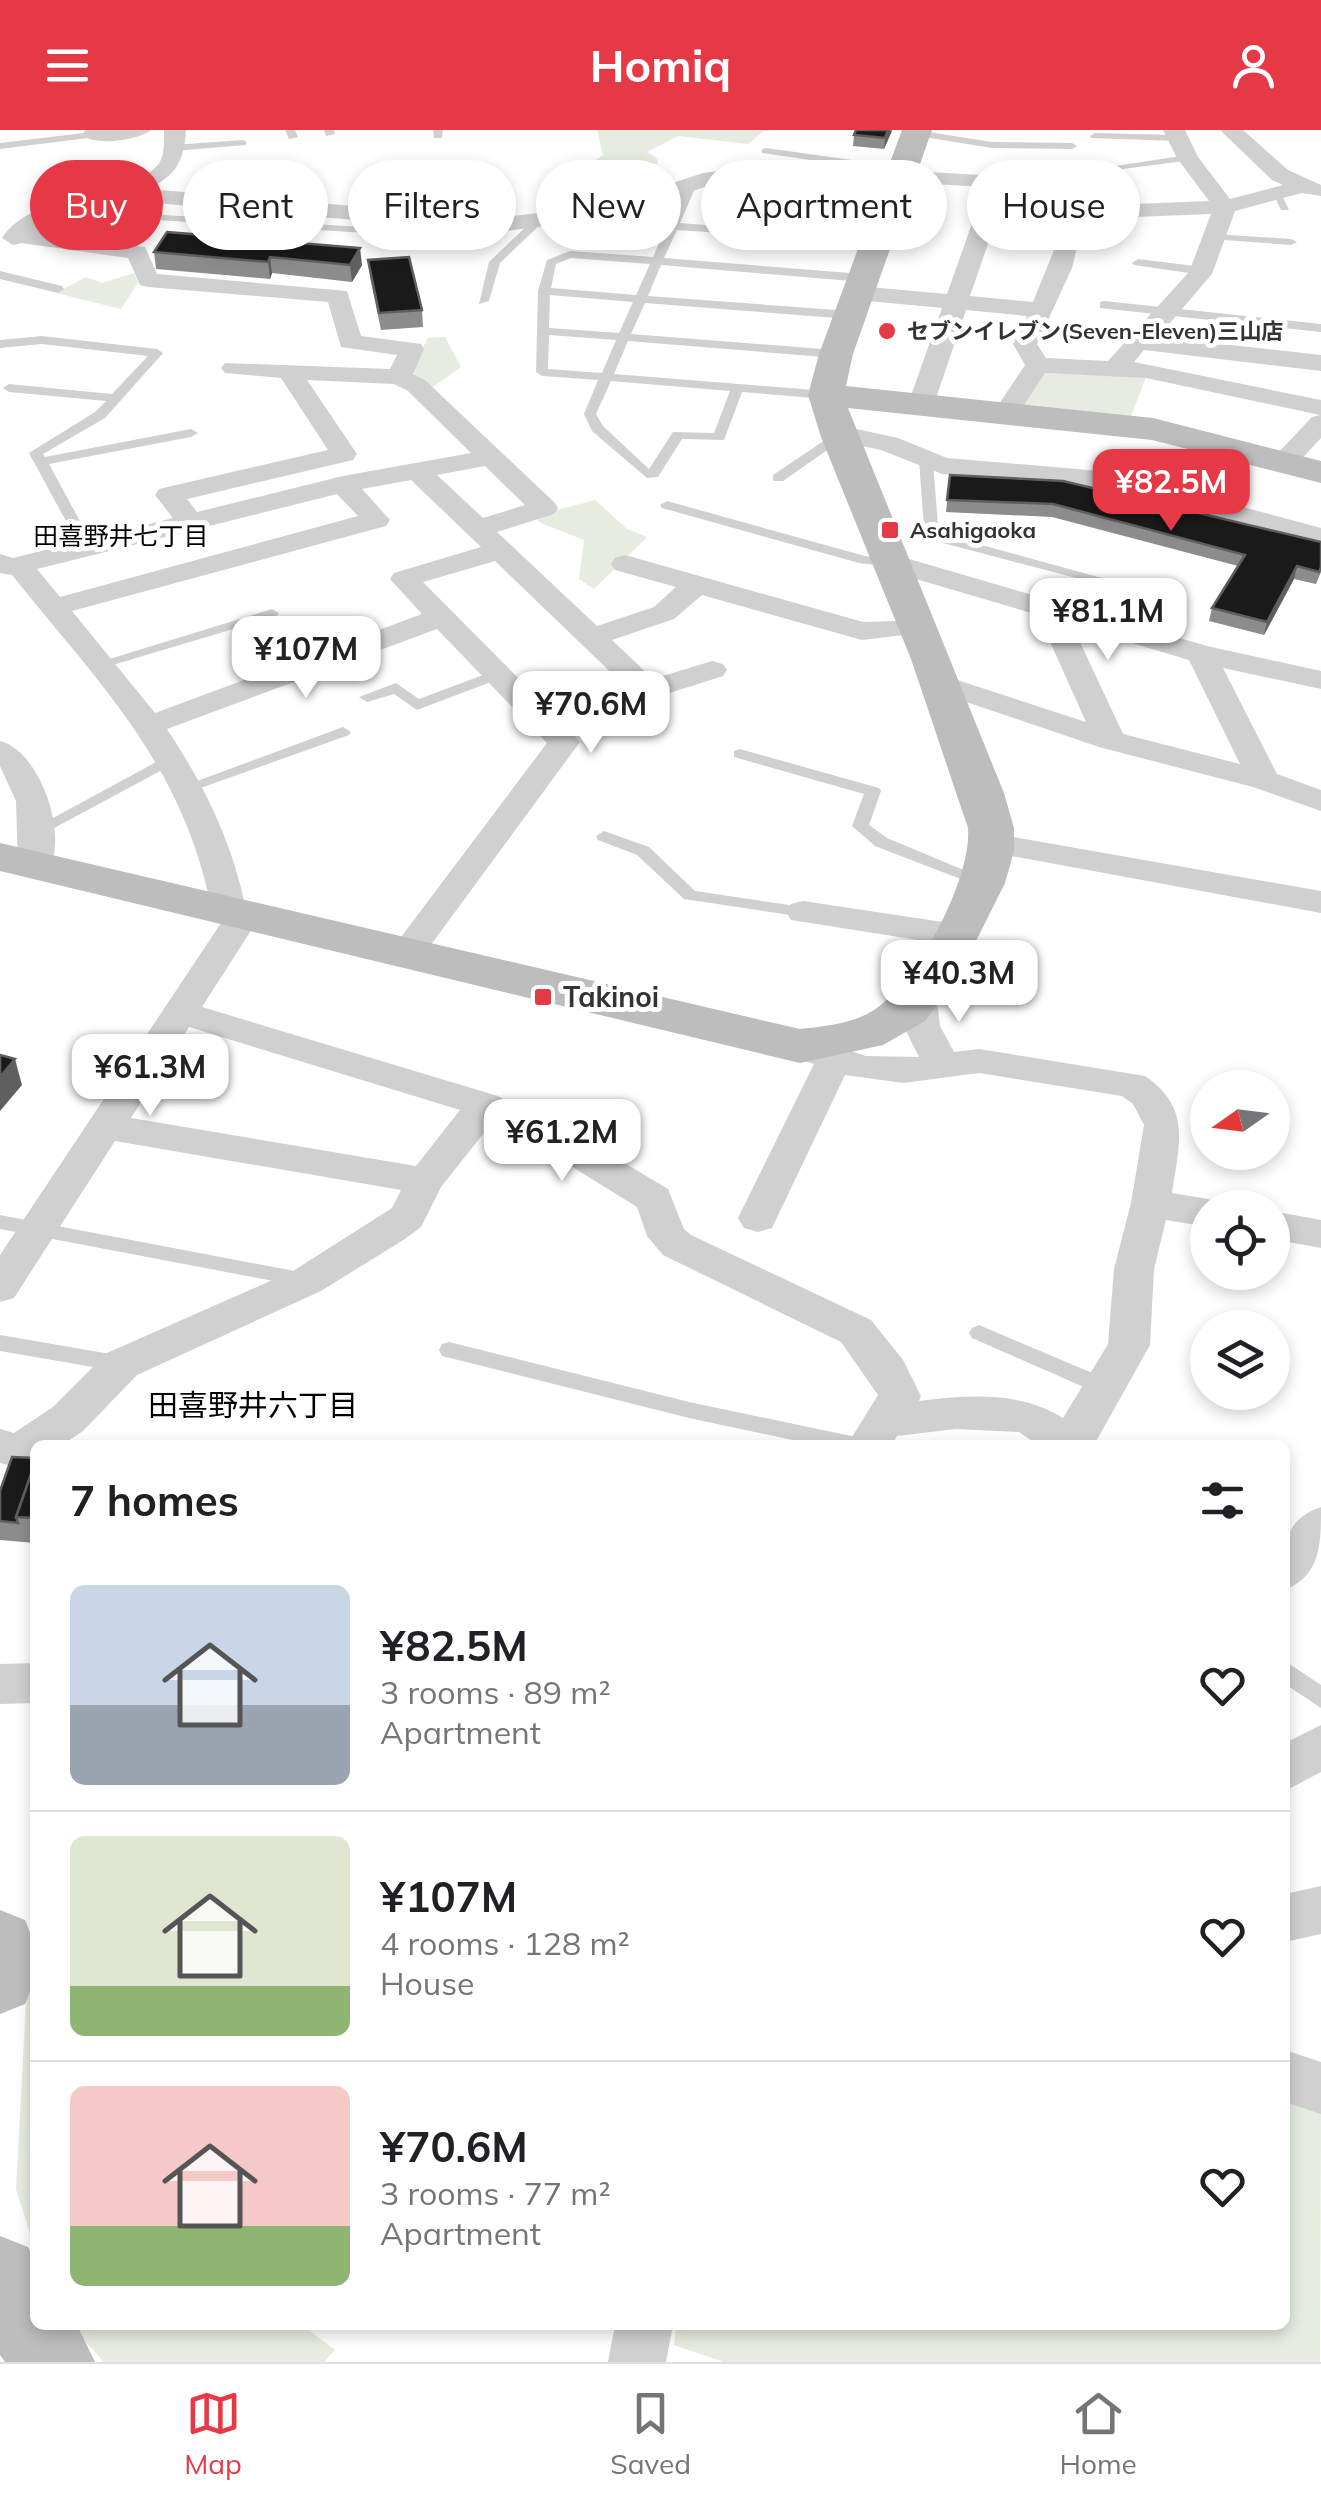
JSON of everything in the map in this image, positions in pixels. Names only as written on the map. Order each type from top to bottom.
[{"type":"street","points":[[106,133],[140,130]]},
{"type":"street","points":[[1231,130],[1270,167],[1310,189]]},
{"type":"street","points":[[163,171],[169,168],[174,139]]},
{"type":"street","points":[[1180,142],[1225,208]]},
{"type":"street","points":[[681,188],[720,176],[758,179],[870,274],[958,301],[1041,310]]},
{"type":"street","points":[[1140,211],[1225,208],[1280,200],[1310,189]]},
{"type":"street","points":[[163,198],[344,219],[476,225],[536,222]]},
{"type":"street","points":[[870,274],[967,204]]},
{"type":"street","points":[[1114,368],[1171,311],[1203,271],[1225,208]]},
{"type":"street","points":[[8,244],[30,225]]},
{"type":"street","points":[[8,244],[137,252],[148,280],[340,296],[350,342],[412,349],[399,377]]},
{"type":"street","points":[[920,404],[975,250]]},
{"type":"street","points":[[1038,364],[1026,344],[1061,272],[1066,250]]},
{"type":"street","points":[[870,274],[920,404]]},
{"type":"street","points":[[870,274],[889,444],[942,466],[1112,480],[1321,537]]},
{"type":"street","points":[[758,1218],[817,1053],[884,1026],[919,1002],[956,935],[987,862],[991,826],[942,684],[892,563],[870,274]]},
{"type":"street","points":[[1136,342],[1321,363]]},
{"type":"street","points":[[1038,364],[1146,370],[1321,408]]},
{"type":"street","points":[[1006,413],[1038,364]]},
{"type":"street","points":[[234,368],[399,377],[417,386],[544,508],[490,540],[404,578],[564,742],[408,953]]},
{"type":"street","points":[[190,521],[170,496],[344,454],[289,371]]},
{"type":"street","points":[[920,404],[1153,428],[1321,472]]},
{"type":"street","points":[[1284,462],[1321,423]]},
{"type":"street","points":[[10,564],[343,484],[493,457]]},
{"type":"street","points":[[416,470],[647,690]]},
{"type":"street","points":[[52,608],[376,520],[343,484]]},
{"type":"street","points":[[892,563],[1317,685]]},
{"type":"street","points":[[0,1286],[17,1227],[104,1126],[180,1012],[236,913],[225,873],[188,787],[150,725],[101,664],[10,564]]},
{"type":"street","points":[[625,564],[862,632],[918,626]]},
{"type":"street","points":[[592,637],[664,613],[695,586]]},
{"type":"street","points":[[1051,611],[1110,740]]},
{"type":"street","points":[[150,725],[288,676],[354,645],[441,618]]},
{"type":"street","points":[[1201,654],[1264,780]]},
{"type":"street","points":[[546,722],[712,670]]},
{"type":"street","points":[[942,684],[1110,740],[1264,780],[1321,802]]},
{"type":"street","points":[[0,750],[17,761],[25,777],[24,851],[236,913],[817,1053],[863,1068],[903,1071],[979,1061],[1132,1085],[1148,1096],[1164,1125],[1151,1203],[1134,1268],[1129,1346],[1073,1440]]},
{"type":"street","points":[[987,862],[1321,902]]},
{"type":"street","points":[[803,912],[956,935]]},
{"type":"street","points":[[919,1002],[922,1026],[942,1067]]},
{"type":"street","points":[[180,1012],[485,1105],[572,1149],[654,1199],[667,1236],[676,1245],[856,1331],[888,1371],[900,1396],[869,1437]]},
{"type":"street","points":[[36,1440],[68,1419],[122,1364],[306,1281],[408,1217],[425,1181],[485,1105]]},
{"type":"street","points":[[104,1126],[425,1181]]},
{"type":"street","points":[[1151,1203],[1190,1210]]},
{"type":"street","points":[[1290,1228],[1321,1234]]},
{"type":"street","points":[[869,1437],[956,1413],[1027,1416],[1063,1440]]},
{"type":"street","points":[[0,1446],[19,1451],[30,1444]]},
{"type":"street","points":[[1290,1565],[1321,1525]]},
{"type":"street","points":[[0,1684],[30,1683]]},
{"type":"street","points":[[1290,1767],[1321,1746]]},
{"type":"street","points":[[1290,1917],[1321,1910]]},
{"type":"street","points":[[0,1943],[0,1980]]},
{"type":"street","points":[[1290,2078],[1321,2088]]},
{"type":"street","points":[[0,2275],[30,2329]]},
{"type":"street","points":[[31,2330],[55,2362]]},
{"type":"street","points":[[636,2362],[643,2330]]},
{"type":"lane","points":[[992,130],[1017,136],[1020,146]]},
{"type":"lane","points":[[0,146],[106,133]]},
{"type":"lane","points":[[1095,136],[1180,142]]},
{"type":"lane","points":[[174,139],[242,143]]},
{"type":"lane","points":[[1129,160],[1180,142]]},
{"type":"lane","points":[[661,250],[590,414],[597,428],[646,474],[653,474],[678,435],[719,437],[737,390],[1020,146],[1072,146]]},
{"type":"lane","points":[[766,151],[870,274]]},
{"type":"lane","points":[[681,206],[691,184]]},
{"type":"lane","points":[[163,214],[348,220]]},
{"type":"lane","points":[[483,301],[495,262],[536,223]]},
{"type":"lane","points":[[1214,237],[1291,242]]},
{"type":"lane","points":[[801,250],[870,274]]},
{"type":"lane","points":[[737,390],[542,372],[544,291],[551,262],[570,254],[870,274]]},
{"type":"lane","points":[[1138,262],[1203,271]]},
{"type":"lane","points":[[544,291],[640,298],[870,274]]},
{"type":"lane","points":[[542,330],[624,337],[870,274]]},
{"type":"lane","points":[[778,478],[870,274]]},
{"type":"lane","points":[[0,275],[58,289]]},
{"type":"lane","points":[[1104,305],[1321,328]]},
{"type":"lane","points":[[0,344],[42,340],[157,353],[100,415],[36,453],[87,547]]},
{"type":"lane","points":[[9,388],[116,398]]},
{"type":"lane","points":[[39,462],[191,433]]},
{"type":"lane","points":[[926,461],[932,527],[940,538],[1172,599]]},
{"type":"lane","points":[[667,505],[864,560],[892,563]]},
{"type":"lane","points":[[101,664],[272,612]]},
{"type":"lane","points":[[367,697],[396,688],[417,705],[499,674]]},
{"type":"lane","points":[[188,787],[343,732]]},
{"type":"lane","points":[[776,764],[792,746]]},
{"type":"lane","points":[[740,754],[873,790],[860,826],[880,842],[987,862]]},
{"type":"lane","points":[[24,851],[171,759]]},
{"type":"lane","points":[[604,836],[643,851],[690,895],[803,912]]},
{"type":"lane","points":[[17,1227],[306,1281]]},
{"type":"lane","points":[[979,1333],[1102,1386]]},
{"type":"lane","points":[[0,1343],[122,1364]]},
{"type":"lane","points":[[449,1350],[689,1410],[869,1437]]},
{"type":"lane","points":[[1290,1675],[1321,1698]]},
{"type":"shaded area","points":[[597,130],[775,130],[764,131],[748,144],[678,136],[647,152],[657,160],[596,160],[603,155]]},
{"type":"shaded area","points":[[134,273],[138,283],[121,309],[56,293],[86,277],[102,283]]},
{"type":"shaded area","points":[[445,337],[461,367],[430,389],[414,374],[415,361],[428,338]]},
{"type":"shaded area","points":[[1043,373],[1146,377],[1130,419],[1022,405]]},
{"type":"shaded area","points":[[595,500],[627,529],[647,537],[594,589],[579,579],[584,540],[541,523],[534,516]]},
{"type":"shaded area","points":[[29,1946],[30,2233],[16,2189]]},
{"type":"shaded area","points":[[1290,2091],[1321,2102],[1320,2362],[724,2362],[674,2345],[676,2330],[1290,2330]]},
{"type":"shaded area","points":[[75,2330],[309,2330],[335,2350],[324,2362],[104,2362]]},
{"type":"building","points":[[856,130],[888,130],[885,138],[854,135]]},
{"type":"building","points":[[167,232],[183,233],[183,250],[328,250],[328,245],[359,250],[350,265],[270,257],[268,262],[154,252],[163,250]]},
{"type":"building","points":[[409,257],[422,310],[379,313],[368,260]]},
{"type":"building","points":[[950,475],[1063,481],[1321,542],[1321,567],[1319,572],[1297,566],[1267,622],[1212,608],[1245,555],[1053,504],[947,500]]},
{"type":"building","points":[[0,1055],[15,1059],[0,1077]]},
{"type":"building","points":[[12,1457],[30,1458],[30,1477],[16,1517],[18,1523],[0,1521],[0,1491]]},
{"type":"building","points":[[30,1477],[30,1518],[16,1517]]},
{"type":"place","name":"セブンイレブン(Seven-Eleven)三山店","points":[[887,331]]},
{"type":"place","name":"Asahigaoka","points":[[890,530]]},
{"type":"place","name":"Takinoi","points":[[543,997]]},
{"type":"district","name":"田喜野井七丁目","points":[[121,536]]},
{"type":"district","name":"田喜野井六丁目","points":[[253,1406]]}]
